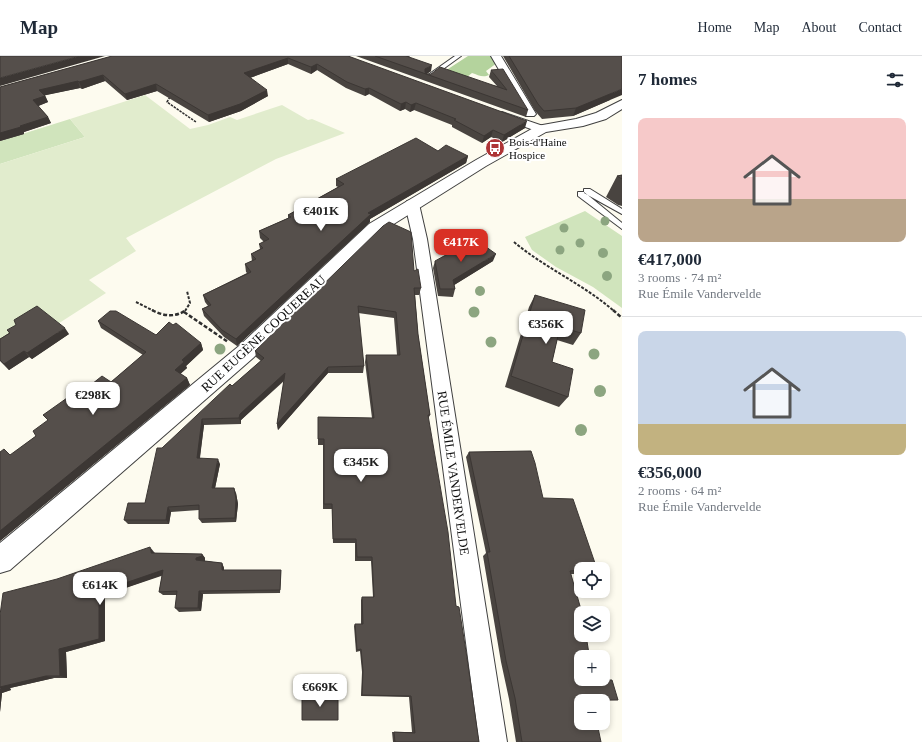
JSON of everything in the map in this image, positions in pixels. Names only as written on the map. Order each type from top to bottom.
[{"type":"street","points":[[496,56],[528,113],[542,129]]},
{"type":"street","points":[[493,111],[542,129],[578,123],[601,116],[622,104]]},
{"type":"street","name":"RUE EUGÈNE COQUEREAU","points":[[0,560],[246,352],[375,228],[412,204],[542,129]]},
{"type":"street","name":"RUE ÉMILE VANDERVELDE","points":[[412,204],[421,246],[493,742]]},
{"type":"lane","points":[[427,78],[458,56]]},
{"type":"lane","points":[[622,212],[584,192],[622,227]]},
{"type":"path","points":[[173,94],[167,102],[196,122]]},
{"type":"path","points":[[514,242],[532,257],[599,298],[622,318]]},
{"type":"path","points":[[136,302],[164,315],[176,315],[184,312],[190,306],[191,302],[187,291]]},
{"type":"path","points":[[184,312],[246,352]]},
{"type":"green space","points":[[468,56],[494,56],[497,63],[486,71],[489,75],[487,76],[480,76],[472,73],[467,77],[448,72],[448,69]]},
{"type":"green space","points":[[145,95],[190,129],[208,125],[230,117],[237,120],[282,105],[308,120],[312,119],[345,133],[276,159],[126,238],[136,251],[89,280],[106,293],[0,361],[0,164],[85,137],[70,119]]},
{"type":"green space","points":[[70,119],[85,137],[0,164],[0,141]]},
{"type":"green space","points":[[585,211],[622,236],[622,308],[593,287],[556,267],[532,250],[525,237]]},
{"type":"building","points":[[0,56],[80,56],[0,78]]},
{"type":"building","points":[[112,56],[348,56],[527,121],[504,135],[493,130],[484,136],[454,120],[456,119],[416,103],[411,105],[406,102],[401,104],[369,88],[365,89],[347,82],[317,64],[311,67],[288,58],[244,73],[267,90],[240,104],[208,115],[156,84],[125,94],[103,75],[79,82],[39,90],[45,96],[33,100],[48,117],[0,133],[0,87]]},
{"type":"building","points":[[375,56],[406,56],[432,65],[425,69],[426,74]]},
{"type":"building","points":[[509,56],[622,56],[622,89],[576,108],[544,111],[538,104]]},
{"type":"building","points":[[440,67],[507,90],[491,70],[503,69],[528,110],[426,74],[431,74]]},
{"type":"building","points":[[416,138],[438,151],[446,145],[468,156],[368,213],[371,214],[236,339],[222,330],[202,309],[211,305],[203,295],[251,272],[245,264],[256,259],[251,254],[263,248],[259,244],[269,239],[259,231],[291,217],[288,215],[344,184],[336,179]]},
{"type":"building","points":[[389,222],[411,232],[414,271],[418,269],[421,288],[414,288],[418,334],[430,415],[428,415],[448,532],[456,606],[459,607],[479,742],[395,742],[394,732],[415,733],[411,696],[362,695],[363,671],[361,649],[357,650],[355,624],[363,624],[362,597],[374,597],[372,557],[357,557],[356,539],[333,539],[332,504],[324,504],[324,439],[318,439],[318,417],[374,418],[366,355],[400,355],[396,312],[358,306],[364,366],[328,367],[277,424],[285,373],[240,414],[239,418],[202,419],[197,458],[218,459],[212,488],[234,488],[236,499],[235,518],[199,519],[199,505],[168,507],[166,520],[124,520],[128,503],[145,503],[157,448],[162,448],[230,384],[232,386],[264,358],[255,351],[383,226]]},
{"type":"building","points":[[475,239],[496,254],[453,280],[455,289],[440,289],[435,261]]},
{"type":"building","points":[[535,295],[585,310],[581,333],[560,327],[552,362],[573,369],[568,397],[511,376]]},
{"type":"building","points":[[37,306],[65,328],[27,353],[24,351],[4,364],[0,360],[0,339],[10,333],[7,330],[16,325],[14,320]]},
{"type":"building","points":[[110,311],[116,311],[156,335],[169,322],[173,325],[176,323],[201,343],[182,360],[184,362],[175,370],[187,378],[0,531],[0,452],[4,449],[10,455],[36,436],[33,431],[48,420],[43,415],[84,386],[87,388],[102,376],[111,382],[146,352],[98,321]]},
{"type":"building","points":[[531,451],[543,498],[573,499],[595,562],[574,562],[574,571],[570,571],[574,585],[574,598],[578,598],[580,606],[574,606],[574,642],[587,642],[588,650],[574,650],[574,686],[610,686],[610,680],[612,680],[618,700],[610,700],[610,694],[574,694],[574,730],[598,730],[601,742],[522,742],[487,552],[490,552],[469,452]]},
{"type":"building","points":[[150,547],[151,553],[202,554],[202,556],[196,558],[196,560],[222,563],[222,570],[281,570],[280,590],[199,591],[198,608],[175,608],[177,591],[159,592],[163,570],[99,592],[99,639],[59,649],[60,676],[46,676],[0,687],[0,615],[3,593],[57,579]]},
{"type":"building","points":[[302,697],[338,697],[338,720],[302,720]]},
{"type":"place","name":"Bois-d'Haine Hospice","points":[[495,148]]}]
